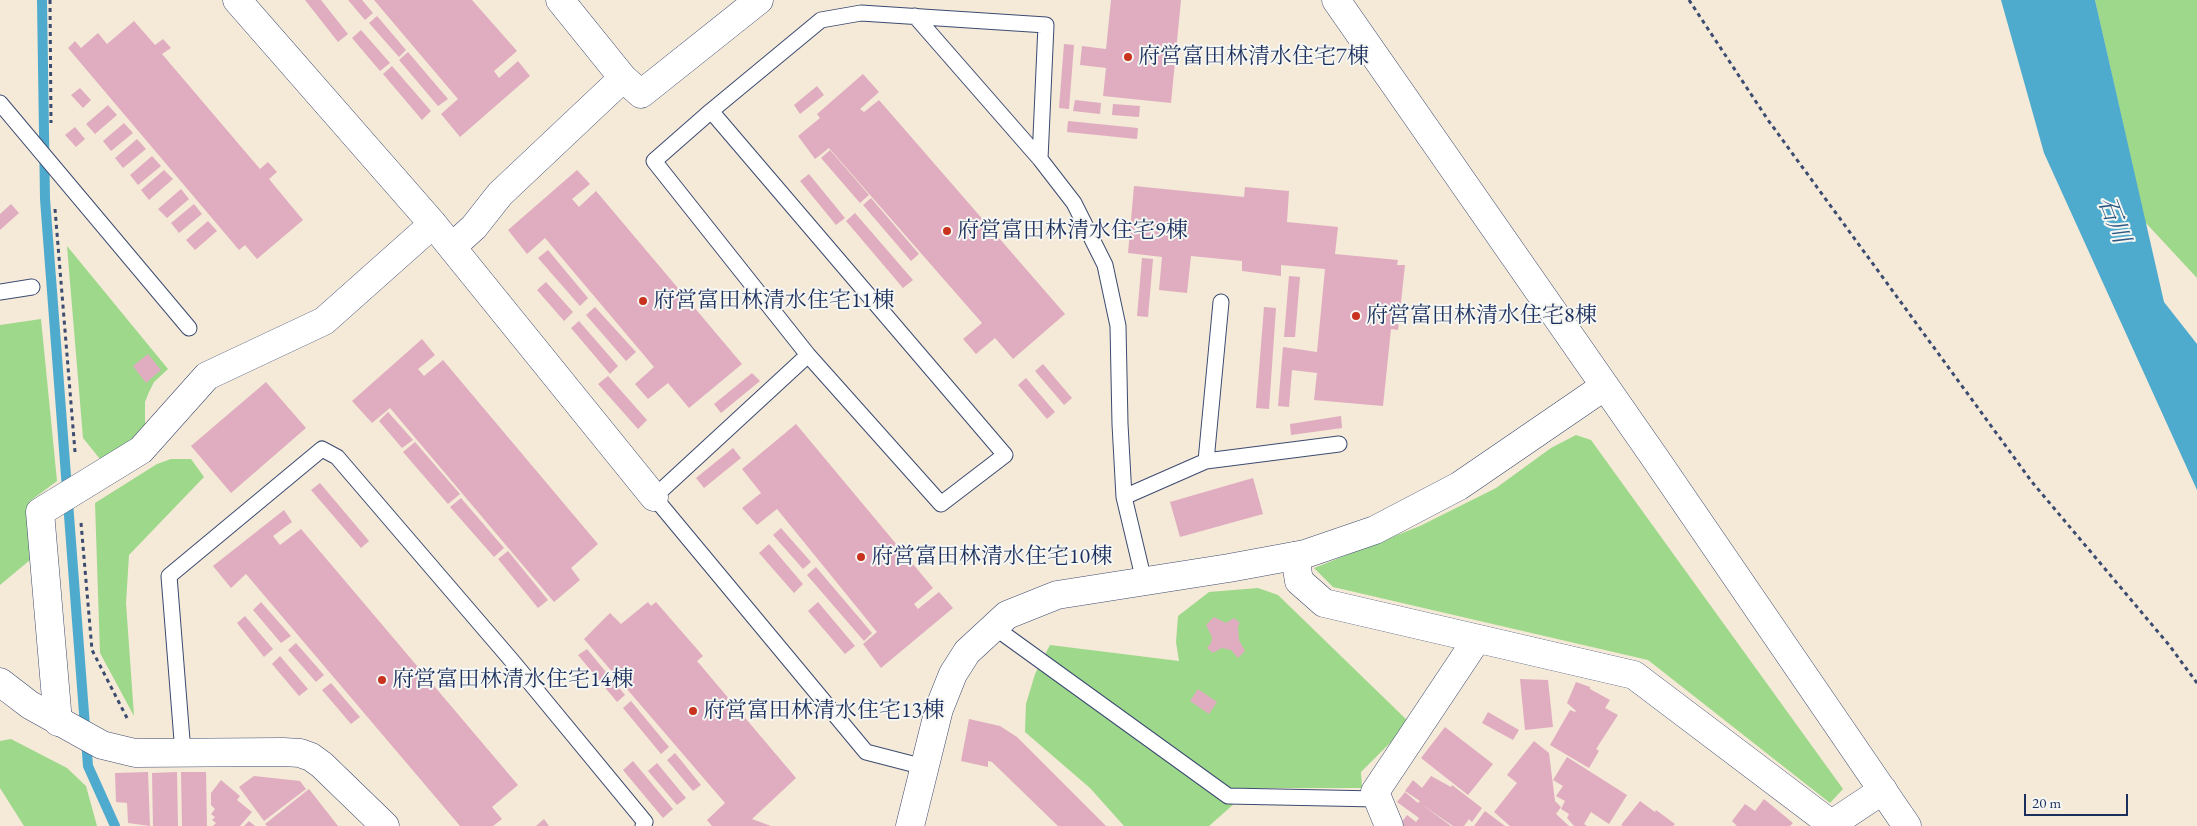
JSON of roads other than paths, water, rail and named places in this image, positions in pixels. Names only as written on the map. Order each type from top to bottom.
[{"type":"street","points":[[237,0],[433,224],[654,497]]},
{"type":"street","points":[[560,0],[624,78],[641,94],[758,0]]},
{"type":"street","points":[[1336,0],[1907,826]]},
{"type":"street","points":[[452,247],[474,227],[500,194],[624,78]]},
{"type":"street","points":[[58,722],[40,512],[141,450],[207,376],[324,321],[433,224]]},
{"type":"street","points":[[916,822],[924,767],[939,709],[953,674],[967,652],[1007,615],[1057,595],[1295,556],[1324,549],[1375,530],[1459,486],[1604,386]]},
{"type":"street","points":[[1295,556],[1299,581],[1324,604],[1634,675],[1830,825],[1883,790]]},
{"type":"street","points":[[1389,826],[1375,792],[1477,639]]},
{"type":"street","points":[[0,682],[30,705],[58,722],[102,745],[135,753],[283,752],[300,753],[311,757],[322,765],[385,826]]},
{"type":"lane","points":[[711,111],[1004,455],[941,504],[808,355],[654,161],[711,111],[821,20],[861,13],[1046,25],[1040,160]]},
{"type":"lane","points":[[915,16],[1040,160],[1074,203],[1105,265],[1118,326],[1124,497],[1144,581]]},
{"type":"lane","points":[[0,103],[189,328]]},
{"type":"lane","points":[[0,292],[32,287]]},
{"type":"lane","points":[[1206,461],[1221,302]]},
{"type":"lane","points":[[808,355],[654,497],[866,752],[924,767]]},
{"type":"lane","points":[[1124,497],[1206,461],[1339,444]]},
{"type":"lane","points":[[183,753],[169,576],[322,449],[337,457],[494,640],[645,822],[644,826]]},
{"type":"lane","points":[[994,627],[1228,796],[1377,798]]},
{"type":"water","name":"石川","points":[[2001,0],[2095,0],[2164,302],[2197,344],[2197,490],[2044,153]]},
{"type":"waterway","points":[[42,0],[45,199],[88,766],[115,826]]},
{"type":"place","name":"府営富田林清水住宅7棟","points":[[1128,57]]},
{"type":"place","name":"府営富田林清水住宅9棟","points":[[947,231]]},
{"type":"place","name":"府営富田林清水住宅11棟","points":[[643,301]]},
{"type":"place","name":"府営富田林清水住宅8棟","points":[[1356,316]]},
{"type":"place","name":"府営富田林清水住宅10棟","points":[[861,557]]},
{"type":"place","name":"府営富田林清水住宅14棟","points":[[382,680]]},
{"type":"place","name":"府営富田林清水住宅13棟","points":[[693,711]]}]
